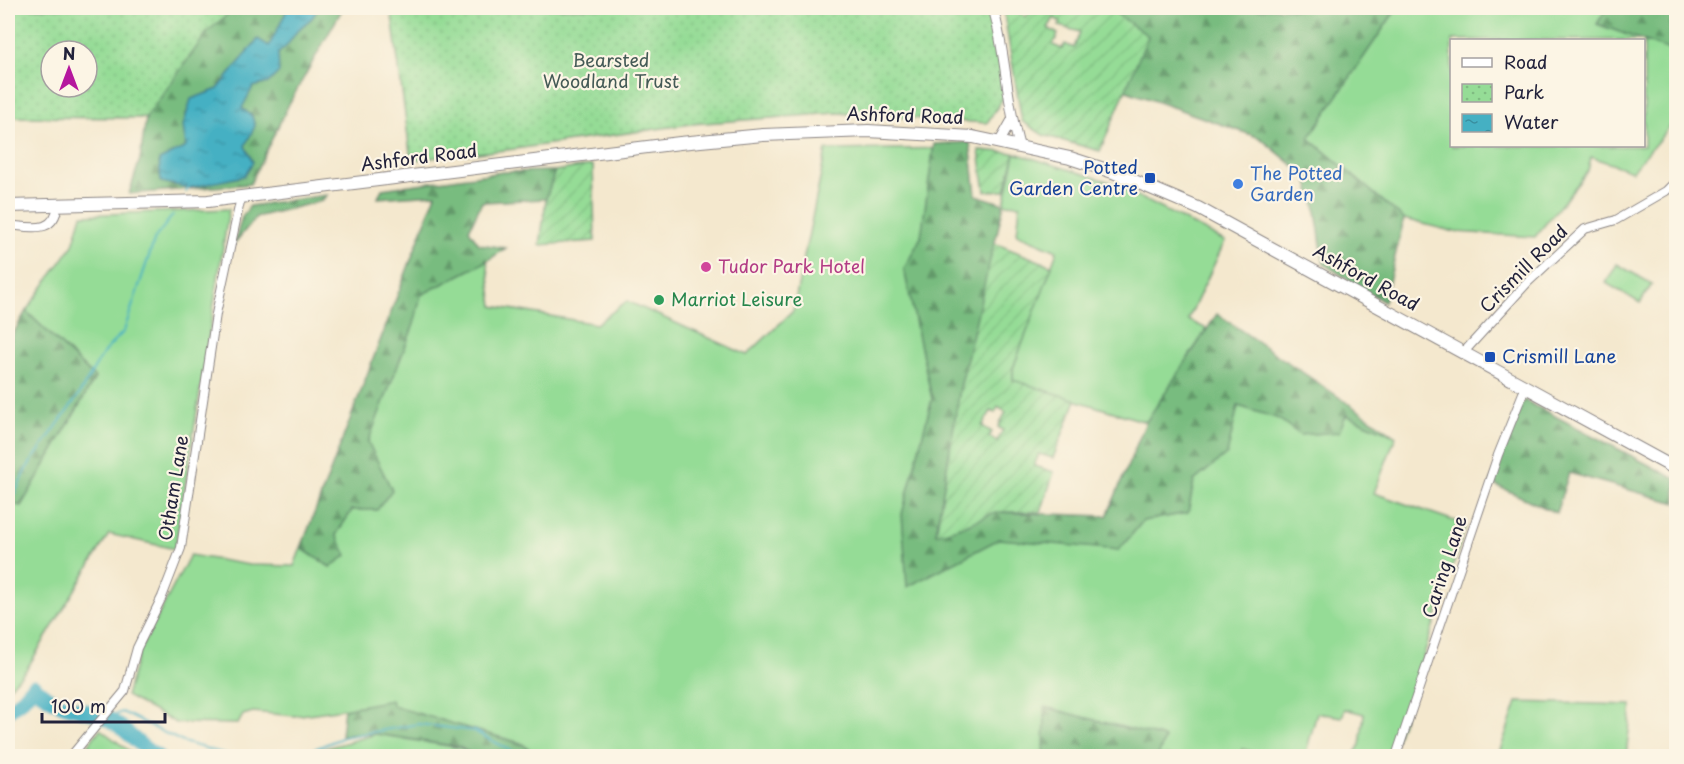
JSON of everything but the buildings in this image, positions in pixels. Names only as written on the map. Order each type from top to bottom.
[{"type":"main road","name":"Ashford Road","points":[[8,206],[187,202],[241,197],[680,143],[763,135],[899,132],[999,141],[1113,172],[1198,208],[1677,470]]},
{"type":"street","points":[[993,8],[1002,40],[1012,120],[1019,145]]},
{"type":"street","points":[[999,141],[1012,120]]},
{"type":"street","name":"Crismill Road","points":[[1463,353],[1528,282],[1585,229],[1616,220],[1666,191],[1677,182]]},
{"type":"street","name":"Otham Lane","points":[[71,756],[125,691],[137,648],[162,597],[181,548],[216,314],[241,197]]},
{"type":"street","points":[[8,225],[39,227],[51,224],[56,219],[58,205]]},
{"type":"street","name":"Caring Lane","points":[[1396,756],[1498,455],[1525,388]]},
{"type":"green space","points":[[8,8],[235,8],[208,31],[146,118],[8,117]]},
{"type":"green space","points":[[130,8],[343,8],[289,104],[250,184],[129,194],[140,159],[146,118],[101,101]]},
{"type":"green space","name":"Bearsted Woodland Trust","points":[[391,8],[986,8],[999,45],[1006,94],[987,123],[837,113],[691,124],[515,149],[411,160]]},
{"type":"green space","points":[[1003,8],[1025,8],[1020,11],[1025,17],[1031,12],[1028,8],[1108,8],[1148,36],[1100,151],[1043,135],[1022,121]],"holes":[[[1054,18],[1061,22],[1059,26],[1080,32],[1074,48],[1065,44],[1062,49],[1053,45],[1058,34],[1048,28]]]},
{"type":"green space","points":[[1108,8],[1397,8],[1309,138],[1404,219],[1384,302],[1324,264],[1315,205],[1306,176],[1260,138],[1124,90],[1148,36]]},
{"type":"green space","points":[[1397,8],[1607,8],[1597,24],[1640,39],[1450,39],[1450,147],[1645,147],[1645,41],[1676,52],[1676,120],[1632,171],[1591,157],[1588,171],[1535,237],[1455,232],[1404,219],[1308,138]]},
{"type":"green space","points":[[1607,8],[1676,8],[1676,52],[1645,41],[1645,39],[1597,24]]},
{"type":"green space","points":[[970,142],[976,195],[1004,204],[960,389],[936,533],[961,527],[995,512],[1107,516],[1146,422],[1217,314],[1396,436],[1346,415],[1339,432],[1300,435],[1279,419],[1238,406],[1227,454],[1194,481],[1188,513],[1143,521],[1119,550],[999,539],[907,587],[902,514],[932,399],[904,269],[921,237],[934,144]]},
{"type":"green space","points":[[964,148],[936,533],[1108,542],[1234,351],[1396,436],[1374,493],[1466,525],[1391,756],[1354,754],[1360,745],[1364,714],[1345,709],[1342,717],[1317,713],[1305,756],[1264,756],[1243,749],[1240,756],[538,756],[521,743],[378,704],[294,716],[253,712],[243,715],[238,724],[176,723],[126,696],[139,652],[190,555],[249,565],[294,566],[301,548],[316,558],[412,292],[487,261],[493,306],[596,324],[627,301],[747,355],[793,311],[826,150]]},
{"type":"green space","points":[[979,150],[1015,153],[1005,191],[985,191]]},
{"type":"green space","points":[[1015,153],[1110,182],[1225,241],[1188,320],[1207,329],[1146,422],[1013,381],[1013,368],[1057,251],[1017,234],[1020,205],[1004,204]]},
{"type":"green space","points":[[593,165],[595,241],[540,245],[546,199],[555,171]]},
{"type":"green space","points":[[555,171],[546,199],[482,202],[469,230],[479,244],[506,248],[487,261],[421,295],[414,324],[368,442],[392,490],[377,510],[352,510],[336,535],[347,555],[330,567],[301,548],[436,194],[378,198],[382,189],[503,172]]},
{"type":"green space","points":[[327,195],[322,201],[256,217],[234,244],[242,217],[250,206]]},
{"type":"green space","points":[[229,209],[175,549],[109,534],[26,670],[8,689],[8,503],[21,506],[95,378],[26,311],[73,245],[82,215]]},
{"type":"green space","points":[[994,243],[1052,266],[1013,368],[1013,380],[1076,400],[1053,458],[1039,454],[1034,466],[1054,472],[1041,512],[995,512],[961,527],[936,534],[960,389]],"holes":[[[998,407],[1006,412],[998,427],[1003,430],[997,441],[989,437],[992,432],[982,426],[991,411],[995,413]]]},
{"type":"green space","points":[[1617,264],[1652,284],[1640,303],[1606,283]]},
{"type":"green space","points":[[26,311],[95,378],[21,506],[8,503],[8,343]]},
{"type":"green space","points":[[1524,400],[1676,479],[1676,503],[1569,473],[1556,513],[1491,483]]},
{"type":"green space","points":[[391,700],[393,706],[522,744],[538,756],[474,756],[460,747],[376,734],[341,735],[344,709]]},
{"type":"green space","points":[[1517,702],[1632,705],[1626,756],[1498,756]]},
{"type":"green space","points":[[1045,707],[1165,738],[1158,756],[1044,756]]},
{"type":"green space","points":[[100,729],[136,756],[80,756]]},
{"type":"green space","points":[[376,734],[460,748],[474,756],[299,756]]},
{"type":"water","points":[[288,8],[318,8],[312,18],[278,53],[279,72],[268,83],[253,87],[242,108],[252,116],[255,126],[245,146],[253,162],[244,176],[189,188],[161,182],[159,160],[186,147],[183,126],[191,99],[218,89],[258,39],[269,46]]},
{"type":"waterway","points":[[186,192],[190,185]]},
{"type":"waterway","points":[[8,497],[15,493],[26,469],[78,396],[104,352],[124,331],[155,238],[173,215]]},
{"type":"waterway","points":[[8,710],[21,701],[34,686],[60,704],[105,717],[157,756]]},
{"type":"waterway","points":[[107,718],[122,712],[183,742],[232,756]]},
{"type":"waterway","points":[[278,756],[307,752],[344,737],[418,724],[474,731],[521,756]]},
{"type":"place","name":"Potted Garden Centre","points":[[1150,178]]},
{"type":"place","name":"The Potted Garden","points":[[1238,184]]},
{"type":"place","name":"Tudor Park Hotel","points":[[706,267]]},
{"type":"place","name":"Marriot Leisure","points":[[659,300]]},
{"type":"place","name":"Crismill Lane","points":[[1490,357]]}]
